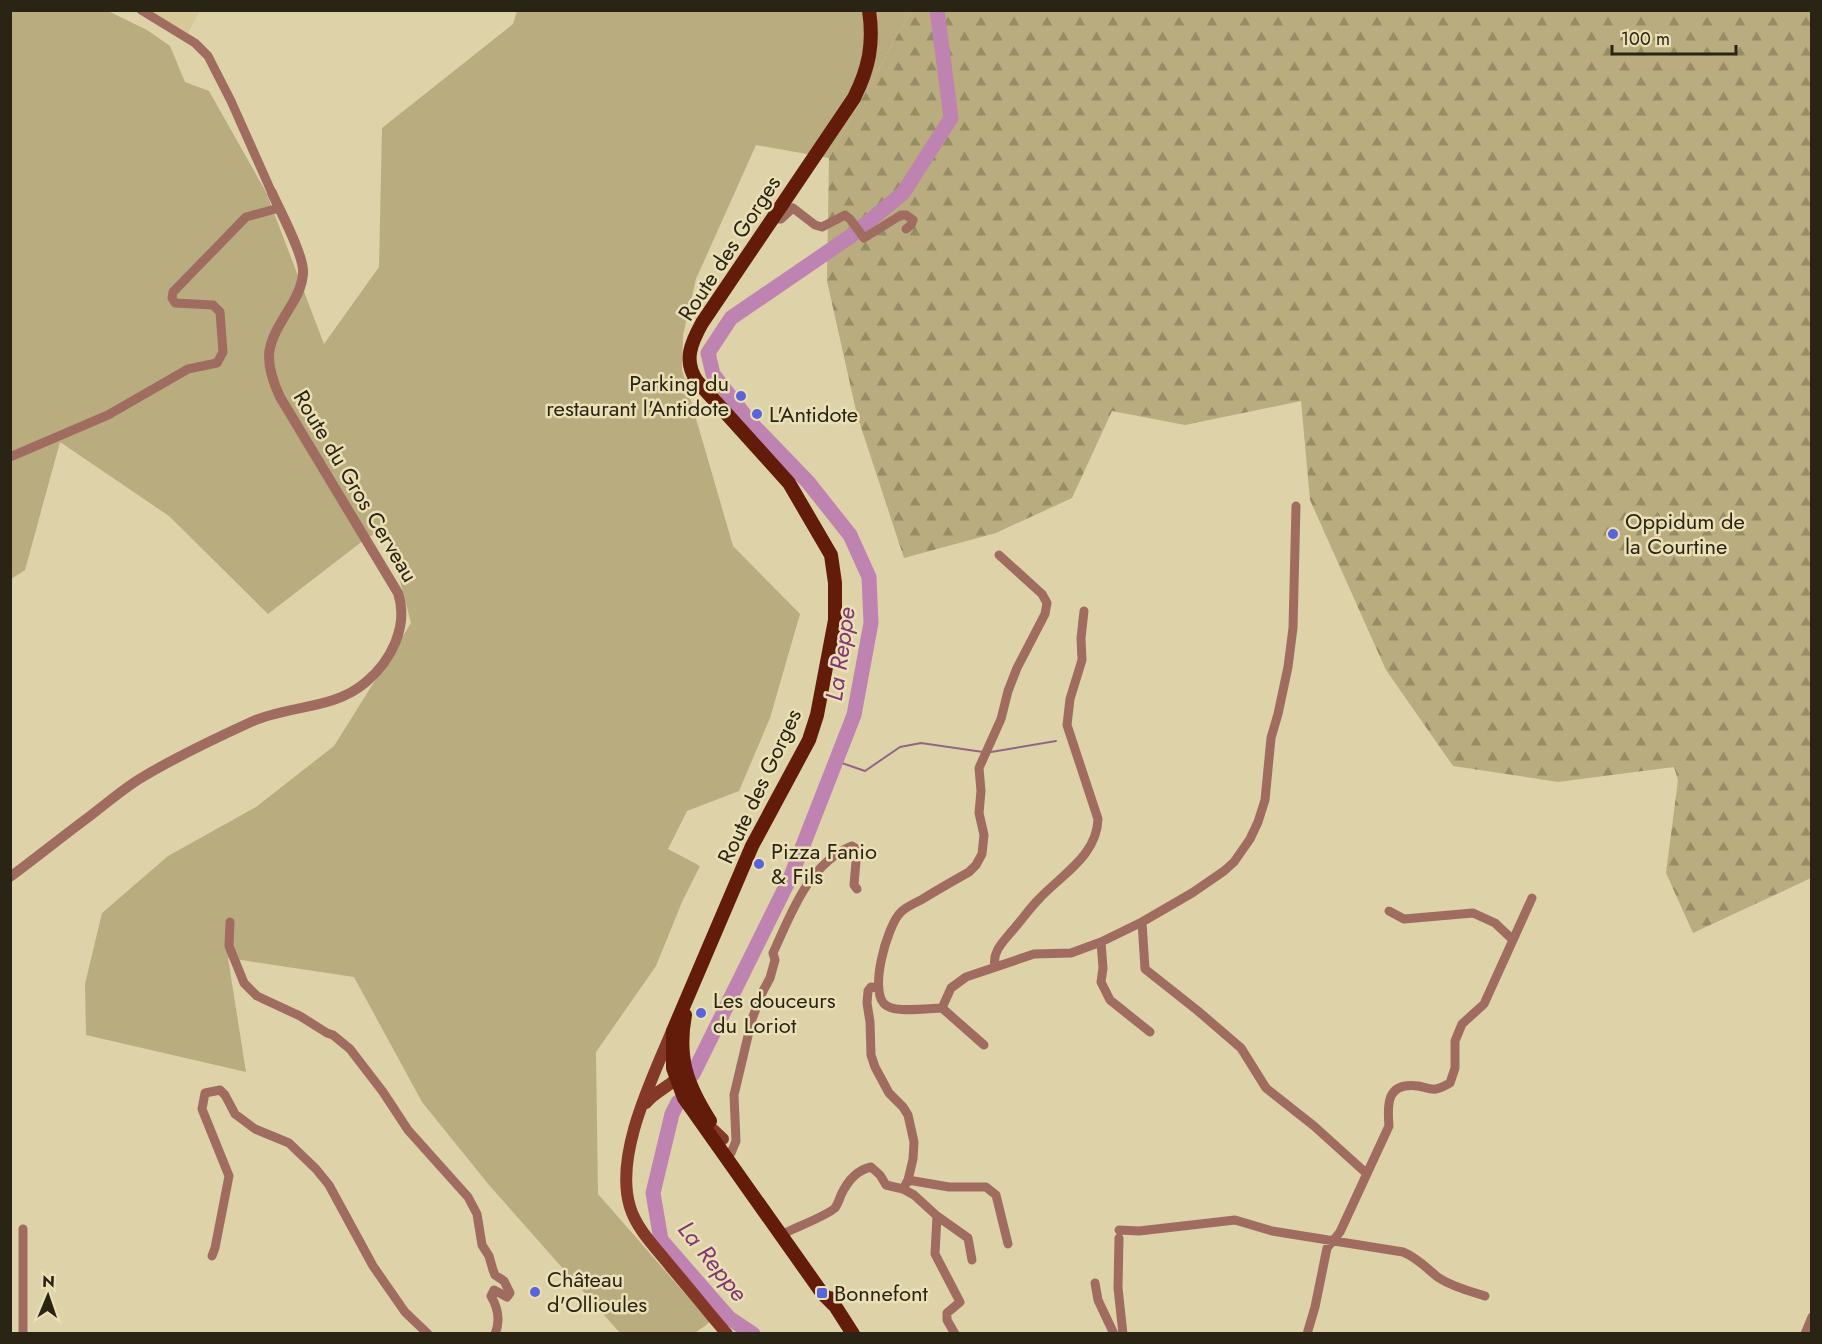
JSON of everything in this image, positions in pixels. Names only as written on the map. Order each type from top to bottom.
[{"type":"main road","name":"Route des Gorges","points":[[834,1305],[822,1293],[684,1098],[672,1046],[673,1031],[752,846],[812,733],[835,620],[834,566],[826,545],[789,483],[697,381],[689,366],[690,347],[699,329],[854,98],[868,65],[872,34],[869,10]]},
{"type":"main road","name":"Route des Gorges","points":[[691,989],[682,1039],[679,1076],[694,1094],[853,1334]]},
{"type":"main road","points":[[673,1031],[640,1112],[628,1162],[629,1205],[643,1232],[727,1334]]},
{"type":"main road","points":[[653,1078],[679,1076]]},
{"type":"main road","points":[[640,1112],[650,1098],[679,1076]]},
{"type":"main road","points":[[661,1090],[684,1098]]},
{"type":"street","points":[[141,10],[195,43],[208,56],[272,193]]},
{"type":"street","name":"Route du Gros Cerveau","points":[[10,877],[141,778],[253,721],[276,713],[334,701],[349,694],[366,682],[384,664],[396,642],[402,622],[402,604],[398,593],[280,397],[271,378],[268,361],[269,347],[274,334],[301,289],[304,272],[300,257],[272,193]]},
{"type":"street","points":[[10,457],[108,415],[188,369],[217,363],[223,352],[220,312],[213,305],[175,303],[172,298],[173,292],[246,217],[279,208]]},
{"type":"street","points":[[773,219],[781,219],[793,208],[815,225],[822,227],[845,216],[864,238],[901,215],[906,215],[913,220],[906,229]]},
{"type":"street","points":[[942,1008],[951,988],[966,977],[1034,954],[1071,953],[1101,942],[1142,922],[1192,892],[1234,862],[1250,839],[1265,800],[1270,738],[1278,714],[1288,667],[1293,628],[1296,506]]},
{"type":"street","points":[[984,1046],[942,1008],[894,1009],[885,1006],[881,1000],[879,988],[882,953],[891,926],[901,911],[969,872],[982,854],[984,835],[979,813],[981,791],[979,768],[1001,719],[1017,668],[1045,614],[1047,603],[1042,594],[999,555]]},
{"type":"street","points":[[994,967],[993,958],[1001,944],[1039,899],[1081,860],[1095,840],[1098,830],[1098,819],[1067,725],[1070,699],[1082,660],[1081,638],[1084,611]]},
{"type":"street","points":[[731,1153],[736,1141],[734,1095],[752,1019],[770,978],[775,960],[773,953],[801,892],[831,860],[852,846],[857,849],[854,885],[857,889]]},
{"type":"street","points":[[1307,1334],[1327,1248],[1340,1232],[1389,1126],[1388,1107],[1396,1089],[1403,1085],[1435,1089],[1450,1083],[1455,1068],[1455,1041],[1462,1024],[1484,1004],[1532,898]]},
{"type":"street","points":[[1389,911],[1404,919],[1473,913],[1495,923],[1513,940]]},
{"type":"street","points":[[230,922],[229,946],[244,983],[257,996],[300,1016],[333,1035],[350,1049],[408,1130],[468,1197],[477,1214],[482,1245],[489,1256],[495,1275],[504,1281],[510,1293],[507,1297],[494,1290],[491,1296],[496,1304],[500,1323],[495,1334]]},
{"type":"street","points":[[1142,922],[1144,969],[1241,1048],[1266,1088],[1314,1126],[1366,1173]]},
{"type":"street","points":[[1101,942],[1101,982],[1110,1000],[1150,1032]]},
{"type":"street","points":[[879,988],[871,987],[868,992],[872,1055],[874,1067],[889,1093],[908,1115],[914,1148],[906,1184],[914,1195],[937,1216],[968,1238],[972,1260]]},
{"type":"street","points":[[212,1256],[216,1248],[229,1176],[202,1109],[205,1093],[220,1090],[235,1114],[255,1129],[289,1143],[316,1169],[329,1185],[379,1276],[405,1312],[428,1334]]},
{"type":"street","points":[[787,1232],[836,1207],[854,1175],[863,1168],[871,1167],[880,1174],[886,1185],[986,1187],[996,1195],[1008,1244]]},
{"type":"street","points":[[937,1216],[935,1254],[960,1302],[947,1313],[947,1320],[955,1334]]},
{"type":"street","points":[[1124,1334],[1118,1288],[1119,1234],[1235,1220],[1272,1231],[1333,1240],[1412,1256],[1440,1278],[1461,1289],[1485,1296]]},
{"type":"street","points":[[23,1229],[23,1334]]},
{"type":"street","points":[[1095,1283],[1098,1300],[1114,1334]]},
{"type":"street","points":[[1804,1334],[1812,1317]]},
{"type":"shaded area","points":[[150,11],[200,11],[188,33]]},
{"type":"green space","points":[[11,11],[108,11],[147,30],[170,46],[185,82],[209,91],[266,192],[324,344],[379,267],[382,128],[513,24],[517,11],[911,11],[829,158],[756,145],[696,279],[683,335],[682,370],[733,546],[800,614],[770,718],[739,791],[687,811],[668,849],[700,866],[682,902],[656,966],[596,1052],[598,1194],[710,1322],[695,1333],[620,1333],[489,1185],[422,1102],[354,977],[228,958],[246,1072],[86,1035],[85,984],[102,913],[168,856],[256,807],[334,746],[411,623],[386,527],[364,540],[268,614],[169,516],[60,442],[25,570],[11,579]]},
{"type":"green space","points":[[911,11],[1811,11],[1811,878],[1693,933],[1666,873],[1678,780],[1674,767],[1558,782],[1453,766],[1386,670],[1310,500],[1301,401],[1185,425],[1112,411],[1072,498],[996,533],[904,558],[857,415],[827,281],[829,158]]},
{"type":"waterway","name":"La Reppe","points":[[693,1074],[791,876],[854,715],[871,623],[869,577],[850,535],[808,482],[750,422],[713,374],[708,353],[731,318],[851,236],[903,193],[951,118],[937,10]]},
{"type":"waterway","points":[[991,752],[1056,741]]},
{"type":"waterway","points":[[836,761],[865,771],[900,747],[921,743],[983,752]]},
{"type":"waterway","name":"La Reppe","points":[[678,1102],[672,1114],[653,1193],[661,1240],[729,1318],[753,1334]]},
{"type":"place","name":"Parking du restaurant l'Antidote","points":[[741,396]]},
{"type":"place","name":"L'Antidote","points":[[757,414]]},
{"type":"place","name":"Oppidum de la Courtine","points":[[1613,534]]},
{"type":"place","name":"Pizza Fanio & Fils","points":[[759,864]]},
{"type":"place","name":"Les douceurs du Loriot","points":[[701,1013]]},
{"type":"place","name":"Château d'Ollioules","points":[[535,1292]]},
{"type":"place","name":"Bonnefont","points":[[822,1293]]}]
